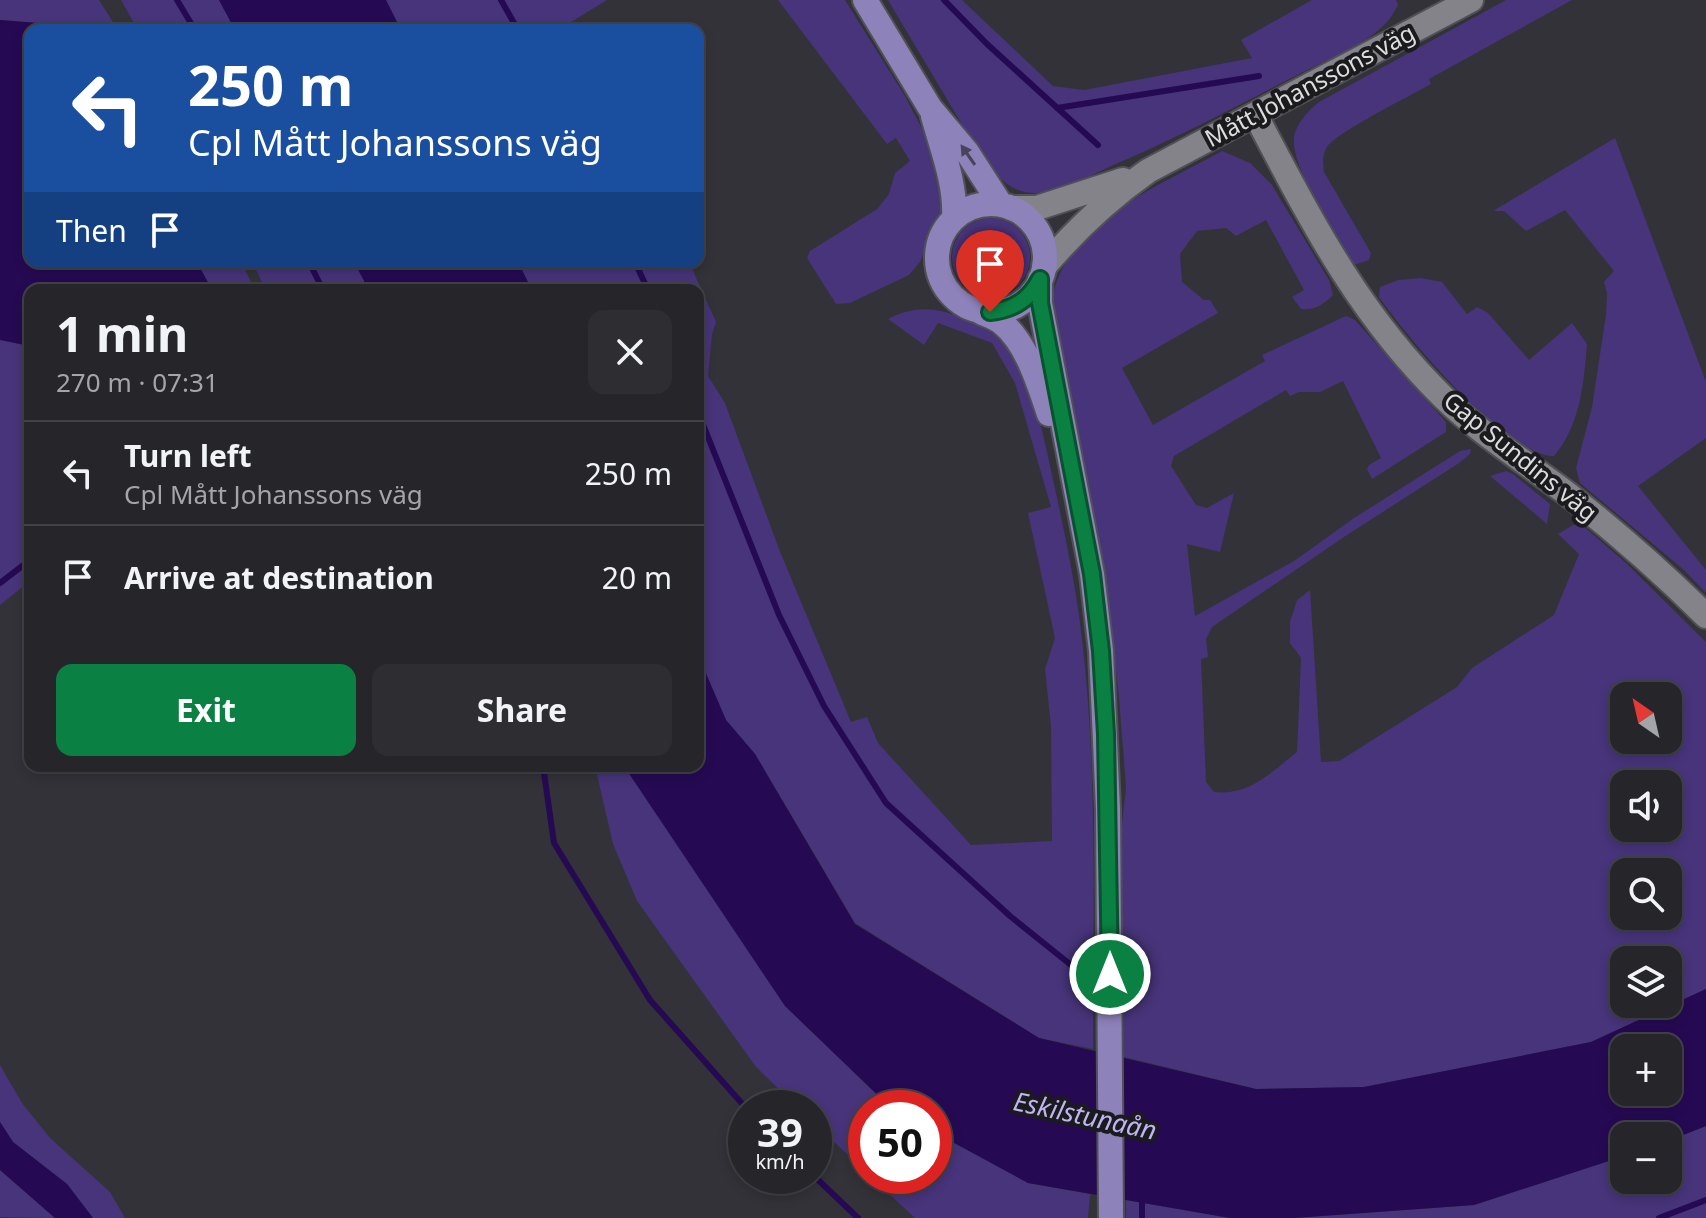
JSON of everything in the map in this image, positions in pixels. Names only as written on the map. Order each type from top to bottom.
[{"type":"main road","points":[[865,0],[930,108],[1006,206],[1024,216],[1037,230],[1044,248],[1040,303],[1092,574],[1101,651],[1110,913],[1111,1218]]},
{"type":"main road","points":[[930,108],[947,165],[955,204],[954,218]]},
{"type":"main road","points":[[1006,206],[981,205],[954,218],[938,244],[938,271],[952,296],[969,308],[1002,322],[1028,360],[1058,443],[1070,467]]},
{"type":"main road","points":[[979,311],[1000,311],[1018,304],[1028,297],[1042,273]]},
{"type":"street","name":"Mått Johanssons väg","points":[[1042,273],[1066,240],[1107,200],[1148,171],[1471,0]]},
{"type":"street","name":"Gap Sundins väg","points":[[1256,116],[1325,246],[1350,287],[1389,339],[1467,419],[1622,538],[1706,616]]},
{"type":"street","name":"Mått Johanssons väg","points":[[1006,206],[1037,208],[1148,171]]},
{"type":"shaded area","points":[[0,0],[99,0],[114,24],[50,24],[0,20]]},
{"type":"shaded area","points":[[121,0],[219,0],[232,24],[135,24]]},
{"type":"shaded area","points":[[386,0],[607,0],[568,24],[398,24]]},
{"type":"shaded area","points":[[778,0],[845,0],[905,96],[932,148],[945,204],[920,262],[909,275],[850,303],[836,304],[807,258],[810,251],[877,209],[889,194],[895,173],[910,161],[896,138],[887,144]]},
{"type":"shaded area","points":[[888,0],[962,0],[1053,86],[1084,90],[1252,58],[1241,40],[1312,0],[1396,0],[1398,5],[1388,21],[1375,33],[1343,52],[1135,156],[1075,183],[1036,193],[1012,187],[982,158]]},
{"type":"shaded area","points":[[1506,0],[1572,0],[1429,79],[1431,84],[1359,123],[1327,147],[1324,172],[1371,253],[1369,260],[1354,265],[1316,202],[1299,165],[1294,149],[1297,127],[1319,102]]},
{"type":"shaded area","points":[[1615,138],[1706,382],[1706,438],[1638,486],[1706,570],[1706,593],[1684,570],[1580,483],[1576,468],[1592,407],[1606,315],[1604,282],[1614,271],[1565,210],[1526,231],[1504,211],[1493,211]]},
{"type":"shaded area","points":[[1222,151],[1250,163],[1272,185],[1329,280],[1333,295],[1318,306],[1301,309],[1292,297],[1304,290],[1266,220],[1236,236],[1226,228],[1197,231],[1180,254],[1182,282],[1204,300],[1210,300],[1218,313],[1122,368],[1153,425],[1265,361],[1262,355],[1346,316],[1355,320],[1446,422],[1446,432],[1372,479],[1367,469],[1381,458],[1343,381],[1320,392],[1299,392],[1290,396],[1286,390],[1174,456],[1171,466],[1196,505],[1207,508],[1234,493],[1220,552],[1187,544],[1195,616],[1294,561],[1354,518],[1460,451],[1471,449],[1470,454],[1459,463],[1212,627],[1206,639],[1208,657],[1201,659],[1206,782],[1214,792],[1238,790],[1259,781],[1297,752],[1301,658],[1290,643],[1290,622],[1297,600],[1310,590],[1321,762],[1339,761],[1457,687],[1472,668],[1554,615],[1579,554],[1558,534],[1581,524],[1626,563],[1706,642],[1706,989],[1682,1000],[1682,946],[1610,946],[1610,1018],[1643,1018],[1591,1042],[1364,1087],[1256,1089],[1124,1057],[1121,833],[1126,787],[1119,698],[1107,589],[1091,496],[1050,317],[1055,286],[1066,261],[1082,240],[1102,221],[1149,190]]},
{"type":"shaded area","points":[[991,218],[1006,221],[1018,230],[1027,242],[1030,257],[1027,272],[1018,284],[1006,293],[991,296],[976,293],[964,284],[955,272],[952,257],[955,242],[964,230],[976,221]]},
{"type":"shaded area","points":[[200,268],[244,268],[252,284],[209,284]]},
{"type":"shaded area","points":[[255,268],[357,268],[366,284],[263,284]]},
{"type":"shaded area","points":[[521,268],[692,268],[699,284],[529,284]]},
{"type":"shaded area","points":[[1421,278],[1442,282],[1467,314],[1477,307],[1488,313],[1529,360],[1572,323],[1587,344],[1584,374],[1575,418],[1554,456],[1534,451],[1510,437],[1485,416],[1434,364],[1379,297],[1380,287],[1398,280]]},
{"type":"shaded area","points":[[704,295],[716,322],[708,376],[725,403],[779,549],[851,722],[867,717],[878,743],[971,845],[1052,841],[1051,727],[1045,669],[1055,638],[1028,513],[1051,507],[1015,383],[992,343],[938,323],[924,345],[888,319],[913,310],[931,309],[972,322],[1001,339],[1020,366],[1033,398],[1077,600],[1087,690],[1093,793],[1093,1049],[1039,1038],[855,923],[755,754],[726,720],[704,669]]},
{"type":"shaded area","points":[[0,340],[24,345],[24,586],[0,605]]},
{"type":"shaded area","points":[[1506,471],[1550,504],[1547,524],[1490,476]]},
{"type":"shaded area","points":[[596,772],[628,772],[785,1006],[872,1090],[848,1090],[848,1155],[832,1140],[832,1090],[780,1090],[756,1067],[637,901],[613,844]]},
{"type":"shaded area","points":[[0,1065],[22,1103],[50,1138],[110,1192],[125,1218],[93,1218],[67,1184],[13,1142],[0,1122]]},
{"type":"shaded area","points":[[1706,1126],[1706,1218],[1294,1218],[1474,1205],[1610,1161],[1610,1194],[1682,1194],[1682,1135]]},
{"type":"shaded area","points":[[952,1142],[1028,1183],[1090,1194],[1088,1218],[915,1218],[889,1194],[952,1194]]},
{"type":"shaded area","points":[[0,1170],[55,1218],[0,1217]]},
{"type":"shaded area","points":[[1126,1200],[1230,1218],[1126,1218]]},
{"type":"water","points":[[219,0],[386,0],[398,24],[232,24]]},
{"type":"water","points":[[0,20],[51,24],[24,24],[24,268],[200,268],[209,284],[24,284],[24,345],[0,340]]},
{"type":"water","points":[[357,268],[521,268],[529,284],[366,284]]},
{"type":"water","name":"Eskilstunaån","points":[[704,669],[726,720],[755,754],[855,924],[1039,1038],[1256,1089],[1364,1087],[1591,1042],[1643,1018],[1682,1018],[1682,1000],[1706,989],[1706,1126],[1682,1135],[1682,1122],[1610,1122],[1610,1161],[1474,1205],[1294,1218],[1230,1218],[1028,1183],[952,1142],[952,1090],[872,1090],[785,1006],[628,772],[704,772]]},
{"type":"water","points":[[0,1122],[13,1142],[67,1184],[93,1218],[55,1218],[0,1170]]},
{"type":"waterway","points":[[177,0],[191,24]]},
{"type":"waterway","points":[[501,0],[515,24]]},
{"type":"waterway","points":[[944,0],[987,44],[1098,145]]},
{"type":"waterway","points":[[1057,108],[1259,76]]},
{"type":"waterway","points":[[312,268],[320,284]]},
{"type":"waterway","points":[[638,268],[645,284]]},
{"type":"waterway","points":[[704,427],[779,615],[824,706],[886,803],[1010,916],[1076,969]]},
{"type":"waterway","points":[[0,583],[24,565]]},
{"type":"waterway","points":[[544,772],[554,843],[650,1000],[730,1090]]},
{"type":"waterway","points":[[832,1193],[858,1218]]},
{"type":"waterway","points":[[1142,1198],[1142,1218]]},
{"type":"waterway","points":[[1659,1218],[1706,1200]]},
{"type":"route","points":[[990,312],[1018,304],[1028,297],[1040,279],[1040,303],[1092,574],[1101,651],[1109,835],[1110,974]]}]
